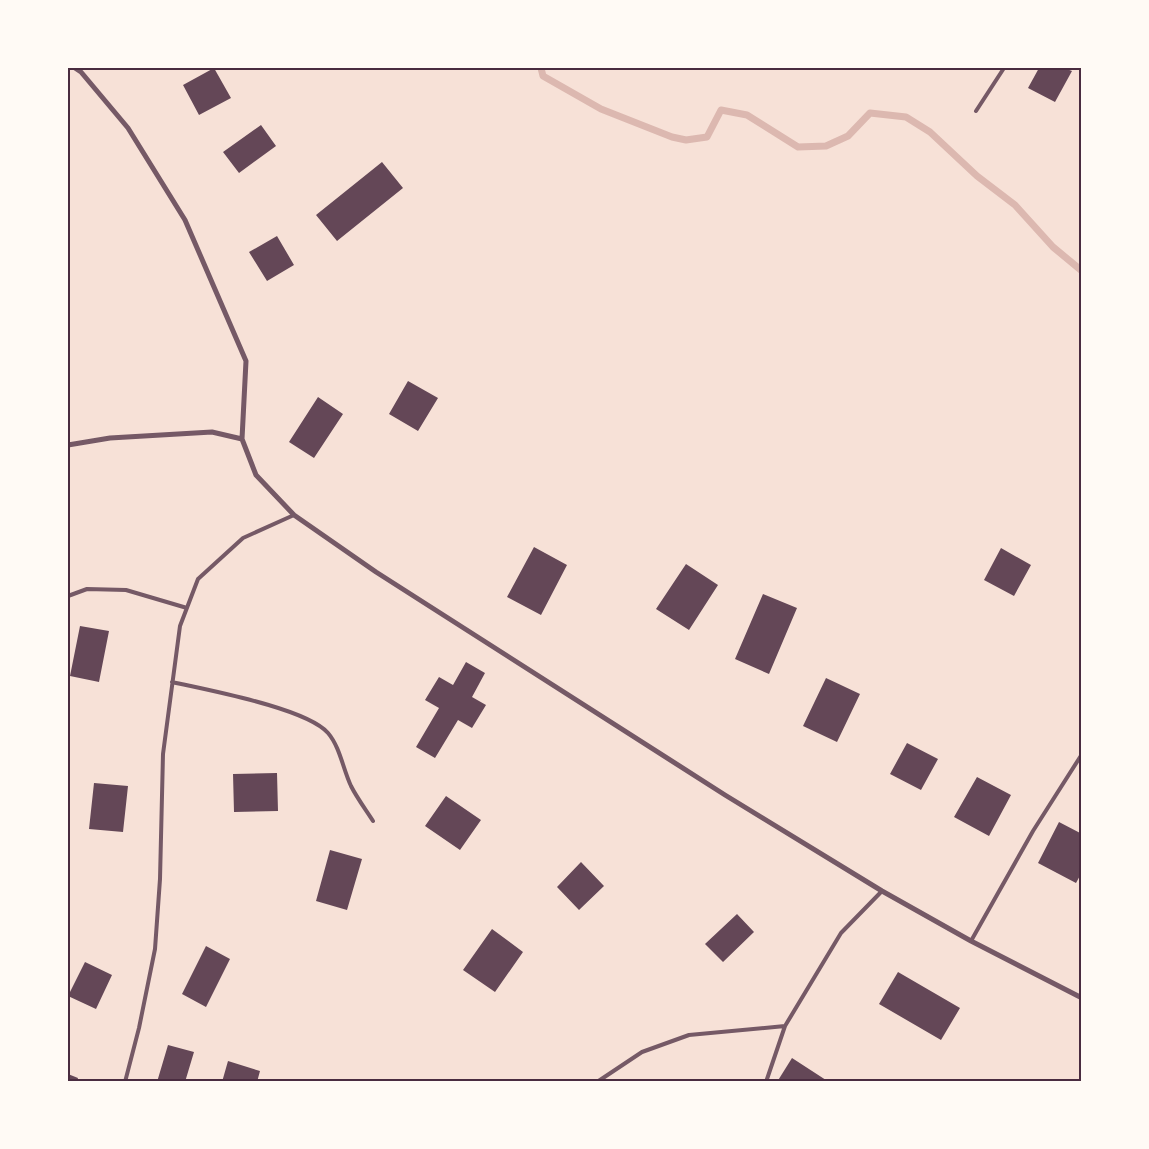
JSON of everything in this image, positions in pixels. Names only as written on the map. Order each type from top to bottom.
[{"type":"street","points":[[75,68],[81,72],[128,128],[185,220],[246,361],[242,438],[256,475],[294,515],[376,572],[725,795],[882,891],[971,941],[1082,998]]},
{"type":"street","points":[[68,445],[110,438],[212,432],[242,438]]},
{"type":"lane","points":[[976,111],[1004,68]]},
{"type":"lane","points":[[125,1082],[139,1028],[155,949],[160,879],[163,754],[180,626],[198,580],[243,538],[294,515]]},
{"type":"lane","points":[[68,596],[87,589],[126,590],[187,608]]},
{"type":"lane","points":[[172,682],[268,705],[309,719],[328,733],[338,752],[351,786],[373,821]]},
{"type":"lane","points":[[971,941],[1033,831],[1082,754]]},
{"type":"lane","points":[[766,1082],[785,1026],[841,933],[882,891]]},
{"type":"lane","points":[[597,1082],[642,1052],[689,1035],[785,1026]]},
{"type":"building","points":[[214,68],[231,98],[199,115],[183,85]]},
{"type":"building","points":[[1039,68],[1064,68],[1072,71],[1055,102],[1028,88]]},
{"type":"building","points":[[261,125],[276,146],[239,173],[223,152]]},
{"type":"building","points":[[382,162],[403,188],[337,241],[316,215]]},
{"type":"building","points":[[277,236],[294,265],[267,281],[249,252]]},
{"type":"building","points":[[408,381],[438,398],[418,431],[389,414]]},
{"type":"building","points":[[318,397],[343,414],[314,458],[289,442]]},
{"type":"building","points":[[534,547],[567,565],[541,615],[507,597]]},
{"type":"building","points":[[1001,548],[1031,565],[1014,596],[984,580]]},
{"type":"building","points":[[686,564],[718,585],[689,630],[656,609]]},
{"type":"building","points":[[763,594],[797,608],[769,674],[735,659]]},
{"type":"building","points":[[80,626],[109,631],[99,682],[70,676]]},
{"type":"building","points":[[466,662],[485,673],[472,697],[486,705],[472,728],[458,720],[435,758],[416,747],[439,708],[425,700],[439,677],[453,685]]},
{"type":"building","points":[[826,678],[860,694],[837,742],[803,726]]},
{"type":"building","points":[[907,743],[938,759],[921,790],[890,774]]},
{"type":"building","points":[[277,773],[278,811],[234,812],[233,774]]},
{"type":"building","points":[[977,777],[1011,795],[989,836],[954,817]]},
{"type":"building","points":[[94,783],[128,786],[123,832],[89,829]]},
{"type":"building","points":[[446,796],[481,820],[460,850],[425,826]]},
{"type":"building","points":[[1059,822],[1082,834],[1082,872],[1076,883],[1038,863]]},
{"type":"building","points":[[330,850],[362,859],[347,910],[316,901]]},
{"type":"building","points":[[581,862],[604,886],[579,910],[557,887]]},
{"type":"building","points":[[737,914],[754,932],[723,962],[705,944]]},
{"type":"building","points":[[492,929],[523,952],[495,992],[463,970]]},
{"type":"building","points":[[206,946],[230,959],[206,1007],[182,994]]},
{"type":"building","points":[[85,962],[112,975],[96,1009],[68,996]]},
{"type":"building","points":[[898,972],[960,1008],[941,1040],[879,1004]]},
{"type":"building","points":[[168,1045],[194,1052],[185,1082],[157,1082]]},
{"type":"building","points":[[792,1058],[829,1082],[777,1082]]},
{"type":"building","points":[[228,1061],[260,1071],[257,1082],[222,1082]]},
{"type":"building","points":[[68,1074],[78,1078],[77,1082],[68,1082]]},
{"type":"waterway","points":[[541,68],[543,76],[601,109],[672,137],[686,140],[707,137],[721,110],[747,115],[798,147],[826,146],[848,136],[870,113],[906,117],[930,132],[977,176],[1015,205],[1053,247],[1082,271]]}]
